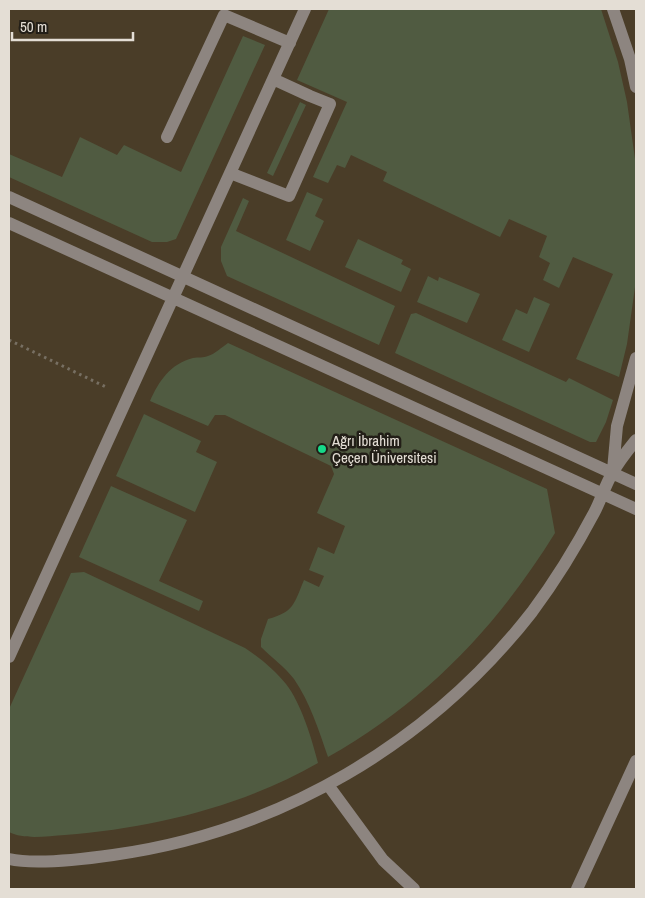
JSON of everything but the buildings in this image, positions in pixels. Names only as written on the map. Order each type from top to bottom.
[{"type":"lane","points":[[9,657],[305,9]]},
{"type":"lane","points":[[614,9],[632,49],[636,87]]},
{"type":"lane","points":[[167,137],[224,15],[290,43]]},
{"type":"lane","points":[[230,173],[289,196],[330,104],[273,79]]},
{"type":"lane","points":[[9,197],[636,484]]},
{"type":"lane","points":[[9,222],[636,509]]},
{"type":"lane","points":[[612,473],[617,426],[636,358]]},
{"type":"lane","points":[[9,859],[17,861],[96,857],[174,844],[250,821],[286,806],[356,769],[413,730],[452,698],[514,634],[555,579],[576,545],[612,473],[636,440]]},
{"type":"lane","points":[[577,889],[636,761]]},
{"type":"lane","points":[[328,785],[383,860],[414,889]]},
{"type":"path","points":[[9,340],[108,388]]},
{"type":"shaded area","name":"Ağrı İbrahim Çeçen Üniversitesi","points":[[9,9],[636,9],[636,889],[9,889]]},
{"type":"green space","points":[[329,9],[601,9],[618,62],[627,102],[636,166],[636,280],[627,344],[619,377],[576,359],[613,274],[573,257],[559,288],[543,280],[550,263],[539,257],[547,236],[509,219],[500,237],[383,181],[387,172],[351,155],[345,168],[337,165],[328,183],[313,177],[347,102],[297,80]]},
{"type":"green space","points":[[243,36],[265,45],[176,239],[167,242],[152,242],[9,177],[9,154],[62,177],[80,137],[117,155],[124,145],[181,172]]},
{"type":"green space","points":[[300,102],[306,105],[273,176],[267,173]]},
{"type":"green space","points":[[307,192],[323,199],[315,216],[324,221],[310,251],[286,240]]},
{"type":"green space","points":[[243,198],[249,201],[236,231],[395,306],[379,345],[227,276],[221,261],[221,247]]},
{"type":"green space","points":[[358,239],[403,260],[401,264],[411,269],[401,292],[345,267]]},
{"type":"green space","points":[[428,276],[438,281],[439,277],[480,294],[467,323],[417,302]]},
{"type":"green space","points":[[534,297],[550,304],[529,352],[502,340],[516,309],[527,314]]},
{"type":"green space","points":[[416,313],[566,382],[569,378],[613,400],[606,422],[596,442],[590,442],[395,353],[411,314]]},
{"type":"green space","points":[[228,343],[547,489],[555,533],[532,568],[483,631],[427,687],[396,712],[328,757],[314,717],[300,688],[287,670],[261,647],[261,639],[268,619],[283,613],[292,606],[304,580],[319,587],[324,576],[309,570],[318,547],[334,554],[345,526],[317,513],[334,474],[331,466],[225,415],[215,415],[208,426],[150,401],[161,380],[178,364],[193,358],[211,355]]},
{"type":"green space","points":[[144,414],[201,441],[196,452],[217,462],[195,512],[116,476]]},
{"type":"green space","points":[[111,486],[187,520],[159,581],[203,601],[199,611],[79,557]]},
{"type":"green space","points":[[84,572],[245,648],[261,660],[282,679],[296,701],[309,732],[318,763],[258,792],[195,813],[163,821],[98,832],[51,836],[29,837],[9,832],[9,709],[71,573]]},
{"type":"place","name":"Ağrı İbrahim Çeçen Üniversitesi","points":[[322,449]]}]
